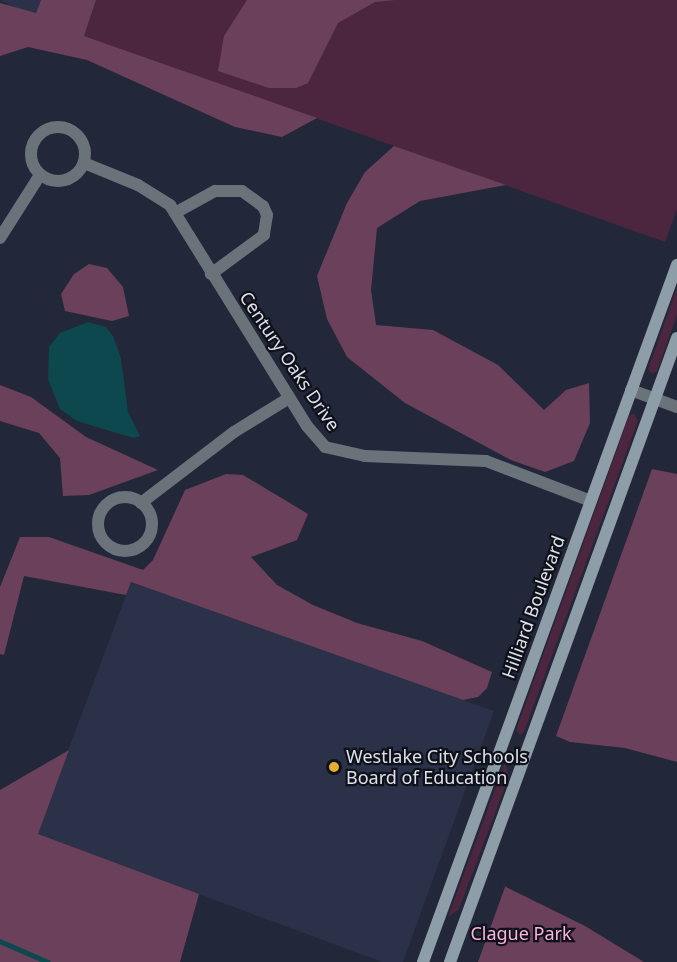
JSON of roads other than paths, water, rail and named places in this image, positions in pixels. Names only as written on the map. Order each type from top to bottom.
[{"type":"main road","name":"Hilliard Boulevard","points":[[423,962],[677,265]]},
{"type":"main road","points":[[450,962],[677,338]]},
{"type":"street","points":[[59,127],[72,131],[85,148],[84,163],[73,177],[56,182],[40,175],[31,155],[33,145],[45,130],[59,127]]},
{"type":"street","name":"Century Oaks Drive","points":[[84,163],[138,185],[170,205],[289,398],[325,447],[365,456],[486,461],[591,501]]},
{"type":"street","points":[[0,238],[40,175]]},
{"type":"street","points":[[175,213],[215,190],[242,192],[263,206],[267,215],[264,235],[211,274]]},
{"type":"street","points":[[631,390],[677,406]]},
{"type":"street","points":[[141,503],[234,432],[289,398]]},
{"type":"street","points":[[128,496],[141,503],[152,516],[150,536],[135,549],[112,547],[104,541],[99,527],[104,506],[115,498],[128,496]]},
{"type":"waterway","points":[[0,941],[48,962]]},
{"type":"place","name":"Westlake City Schools Board of Education","points":[[334,767]]},
{"type":"park label","name":"Clague Park","points":[[521,933]]}]
